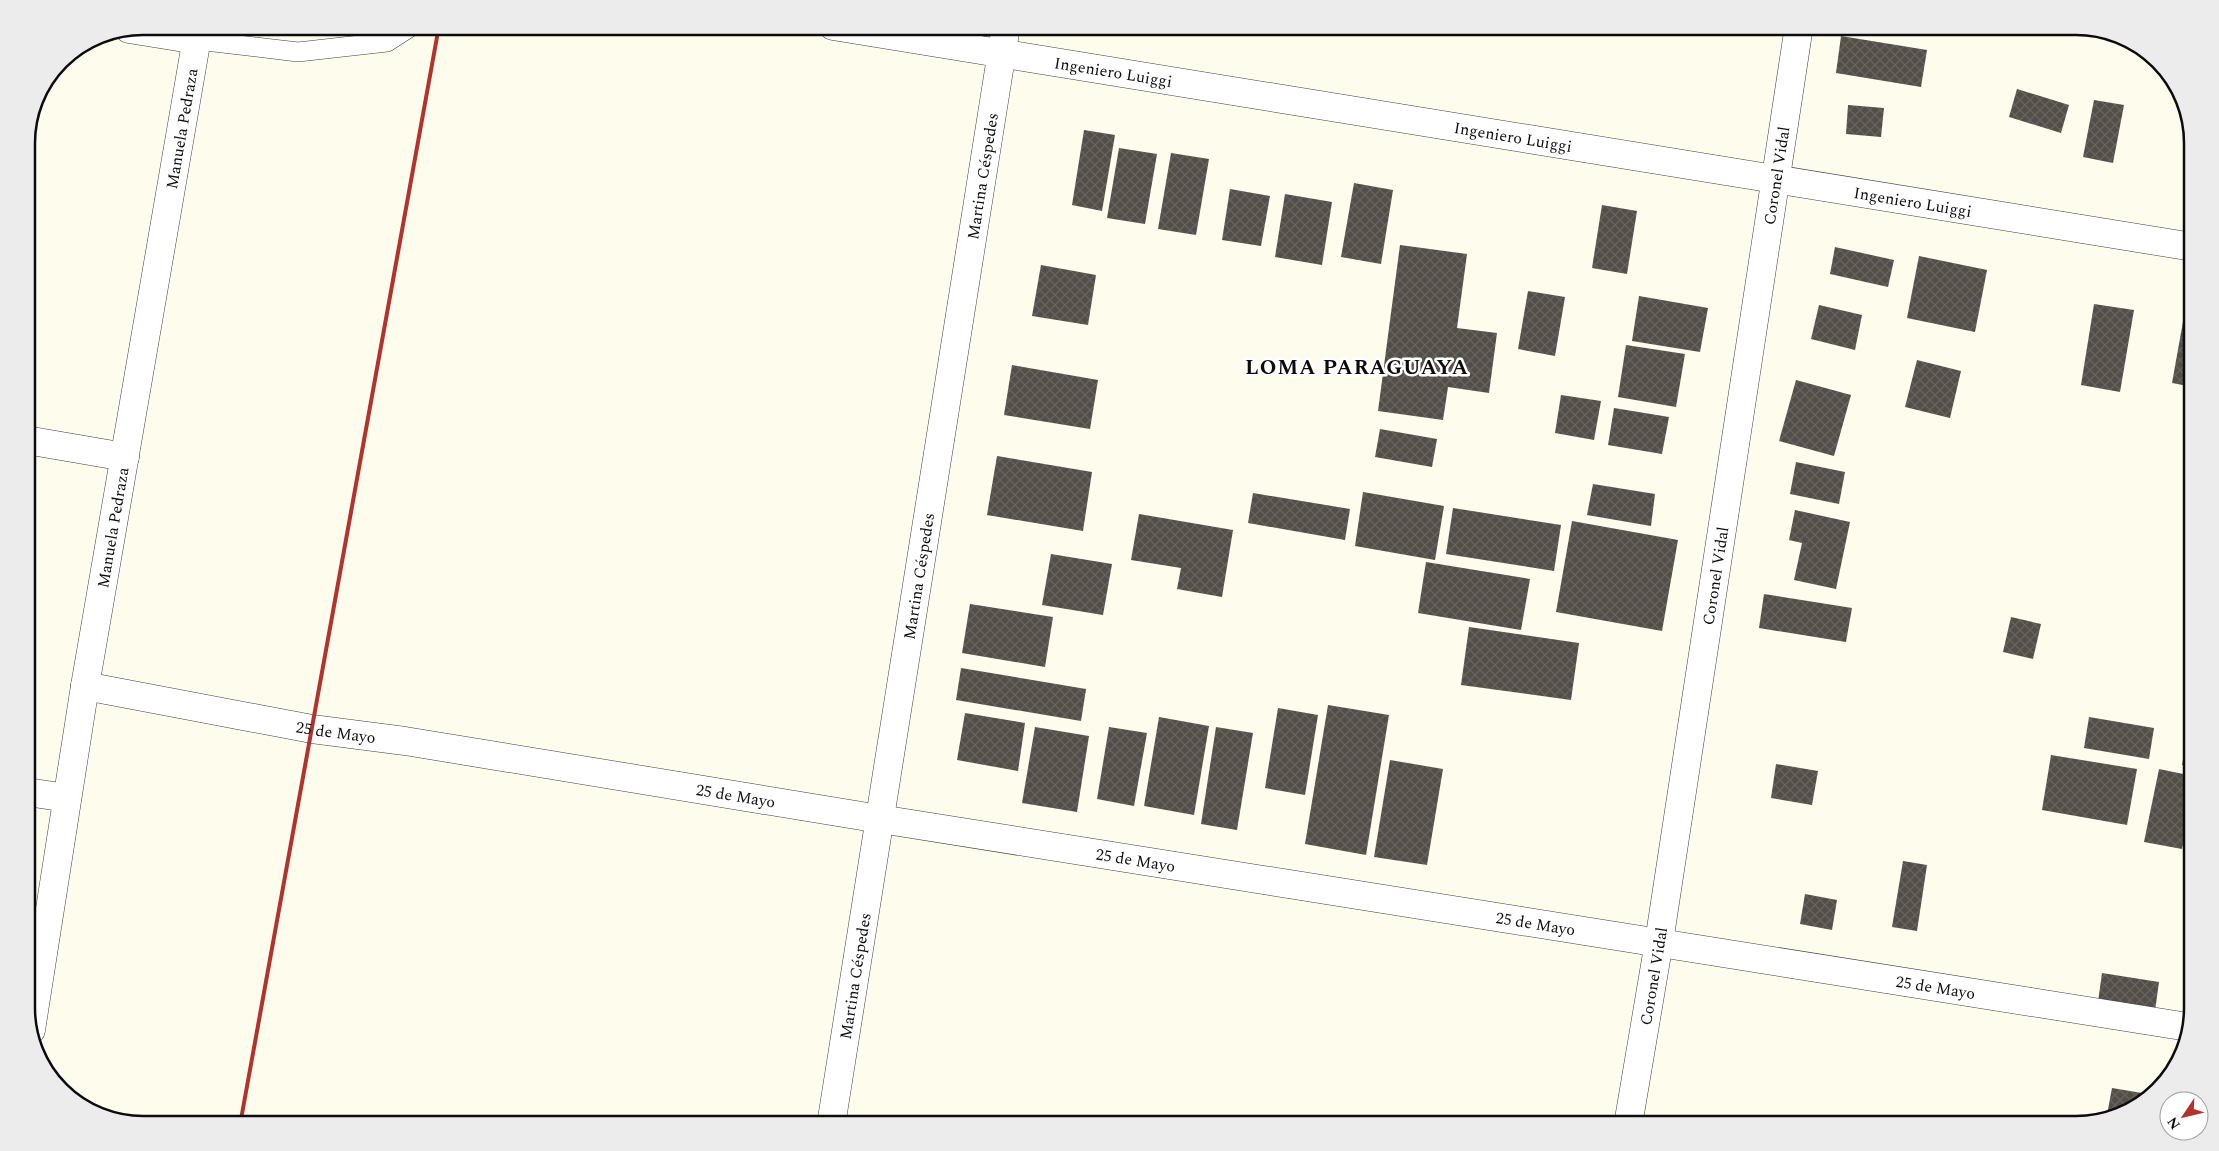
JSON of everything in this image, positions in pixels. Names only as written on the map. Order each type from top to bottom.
[{"type":"street","name":"Manuela Pedraza","points":[[35,1004],[85,686],[198,35]]},
{"type":"street","name":"Ingeniero Luiggi","points":[[889,35],[2184,246]]},
{"type":"street","name":"Martina Céspedes","points":[[832,1116],[1005,35]]},
{"type":"street","name":"Coronel Vidal","points":[[1630,1116],[1659,942],[1798,35]]},
{"type":"street","points":[[35,442],[125,457]]},
{"type":"street","name":"25 de Mayo","points":[[85,686],[312,729],[405,741],[880,819],[2182,1026]]},
{"type":"street","points":[[35,793],[67,798]]},
{"type":"lane","points":[[209,35],[298,52],[387,42],[398,35]]},
{"type":"building","points":[[1841,36],[1927,50],[1921,87],[1836,73]]},
{"type":"building","points":[[2017,89],[2069,105],[2061,133],[2009,117]]},
{"type":"building","points":[[2094,100],[2124,105],[2113,163],[2083,157]]},
{"type":"building","points":[[1848,105],[1884,108],[1881,137],[1846,134]]},
{"type":"building","points":[[1084,130],[1115,135],[1102,211],[1072,205]]},
{"type":"building","points":[[1119,148],[1157,154],[1145,224],[1107,218]]},
{"type":"building","points":[[1171,153],[1209,159],[1196,235],[1158,229]]},
{"type":"building","points":[[1354,183],[1393,190],[1381,264],[1341,257]]},
{"type":"building","points":[[1230,189],[1270,196],[1261,246],[1222,240]]},
{"type":"building","points":[[1285,194],[1332,202],[1322,265],[1275,257]]},
{"type":"building","points":[[1602,205],[1637,211],[1627,274],[1592,268]]},
{"type":"building","points":[[1400,245],[1467,254],[1457,328],[1497,333],[1489,393],[1448,387],[1443,420],[1378,411]]},
{"type":"building","points":[[1835,247],[1894,260],[1888,287],[1830,274]]},
{"type":"building","points":[[1919,256],[1987,270],[1975,332],[1907,318]]},
{"type":"building","points":[[1041,265],[1096,275],[1088,325],[1032,316]]},
{"type":"building","points":[[1528,291],[1565,297],[1555,356],[1518,349]]},
{"type":"building","points":[[1639,296],[1708,308],[1700,352],[1632,341]]},
{"type":"building","points":[[2094,304],[2134,310],[2120,392],[2081,385]]},
{"type":"building","points":[[1819,305],[1862,315],[1855,350],[1811,339]]},
{"type":"building","points":[[2184,316],[2184,385],[2172,383]]},
{"type":"building","points":[[1626,345],[1685,354],[1676,407],[1618,397]]},
{"type":"building","points":[[1917,360],[1961,371],[1950,418],[1905,407]]},
{"type":"building","points":[[1012,365],[1098,380],[1090,429],[1004,415]]},
{"type":"building","points":[[1796,380],[1851,395],[1834,456],[1779,441]]},
{"type":"building","points":[[1561,395],[1601,401],[1594,440],[1555,433]]},
{"type":"building","points":[[1614,408],[1669,417],[1662,454],[1608,445]]},
{"type":"building","points":[[1380,429],[1437,439],[1432,467],[1375,457]]},
{"type":"building","points":[[997,456],[1092,472],[1083,531],[987,515]]},
{"type":"building","points":[[1796,462],[1845,472],[1839,504],[1790,494]]},
{"type":"building","points":[[1593,484],[1655,494],[1651,526],[1587,515]]},
{"type":"building","points":[[1363,492],[1444,506],[1435,560],[1355,546]]},
{"type":"building","points":[[1253,493],[1350,509],[1345,540],[1248,523]]},
{"type":"building","points":[[1453,508],[1561,525],[1554,571],[1446,554]]},
{"type":"building","points":[[1795,510],[1850,522],[1836,589],[1794,580],[1802,543],[1789,540]]},
{"type":"building","points":[[1139,514],[1233,530],[1222,597],[1177,589],[1181,568],[1131,560]]},
{"type":"building","points":[[1572,521],[1678,540],[1662,631],[1556,612]]},
{"type":"building","points":[[1051,554],[1112,564],[1103,615],[1042,605]]},
{"type":"building","points":[[1426,562],[1530,579],[1521,630],[1418,613]]},
{"type":"building","points":[[1764,594],[1852,608],[1846,642],[1759,628]]},
{"type":"building","points":[[970,604],[1053,617],[1045,667],[962,653]]},
{"type":"building","points":[[2011,617],[2041,624],[2033,659],[2003,652]]},
{"type":"building","points":[[1469,627],[1579,643],[1571,700],[1461,685]]},
{"type":"building","points":[[961,668],[1086,689],[1081,721],[956,700]]},
{"type":"building","points":[[1328,705],[1389,715],[1366,855],[1305,844]]},
{"type":"building","points":[[1278,708],[1318,715],[1305,795],[1265,788]]},
{"type":"building","points":[[965,713],[1025,723],[1018,771],[957,760]]},
{"type":"building","points":[[1159,717],[1209,726],[1194,815],[1144,806]]},
{"type":"building","points":[[2089,717],[2154,728],[2149,759],[2084,748]]},
{"type":"building","points":[[1035,727],[1089,736],[1077,812],[1022,803]]},
{"type":"building","points":[[1109,727],[1147,733],[1134,806],[1097,799]]},
{"type":"building","points":[[1216,727],[1253,733],[1237,830],[1201,824]]},
{"type":"building","points":[[2051,755],[2137,769],[2127,825],[2042,810]]},
{"type":"building","points":[[1390,760],[1443,769],[1427,865],[1374,857]]},
{"type":"building","points":[[1776,764],[1818,771],[1812,805],[1771,798]]},
{"type":"building","points":[[2159,769],[2184,774],[2184,839],[2182,849],[2144,842]]},
{"type":"building","points":[[1903,861],[1927,865],[1917,931],[1892,927]]},
{"type":"building","points":[[1805,894],[1837,900],[1832,930],[1800,924]]},
{"type":"building","points":[[2102,973],[2159,982],[2155,1011],[2098,1002]]},
{"type":"building","points":[[2112,1088],[2142,1093],[2130,1102],[2108,1111]]},
{"type":"railway","points":[[242,1116],[437,35]]},
{"type":"district","name":"LOMA PARAGUAYA","points":[[1357,367]]}]
